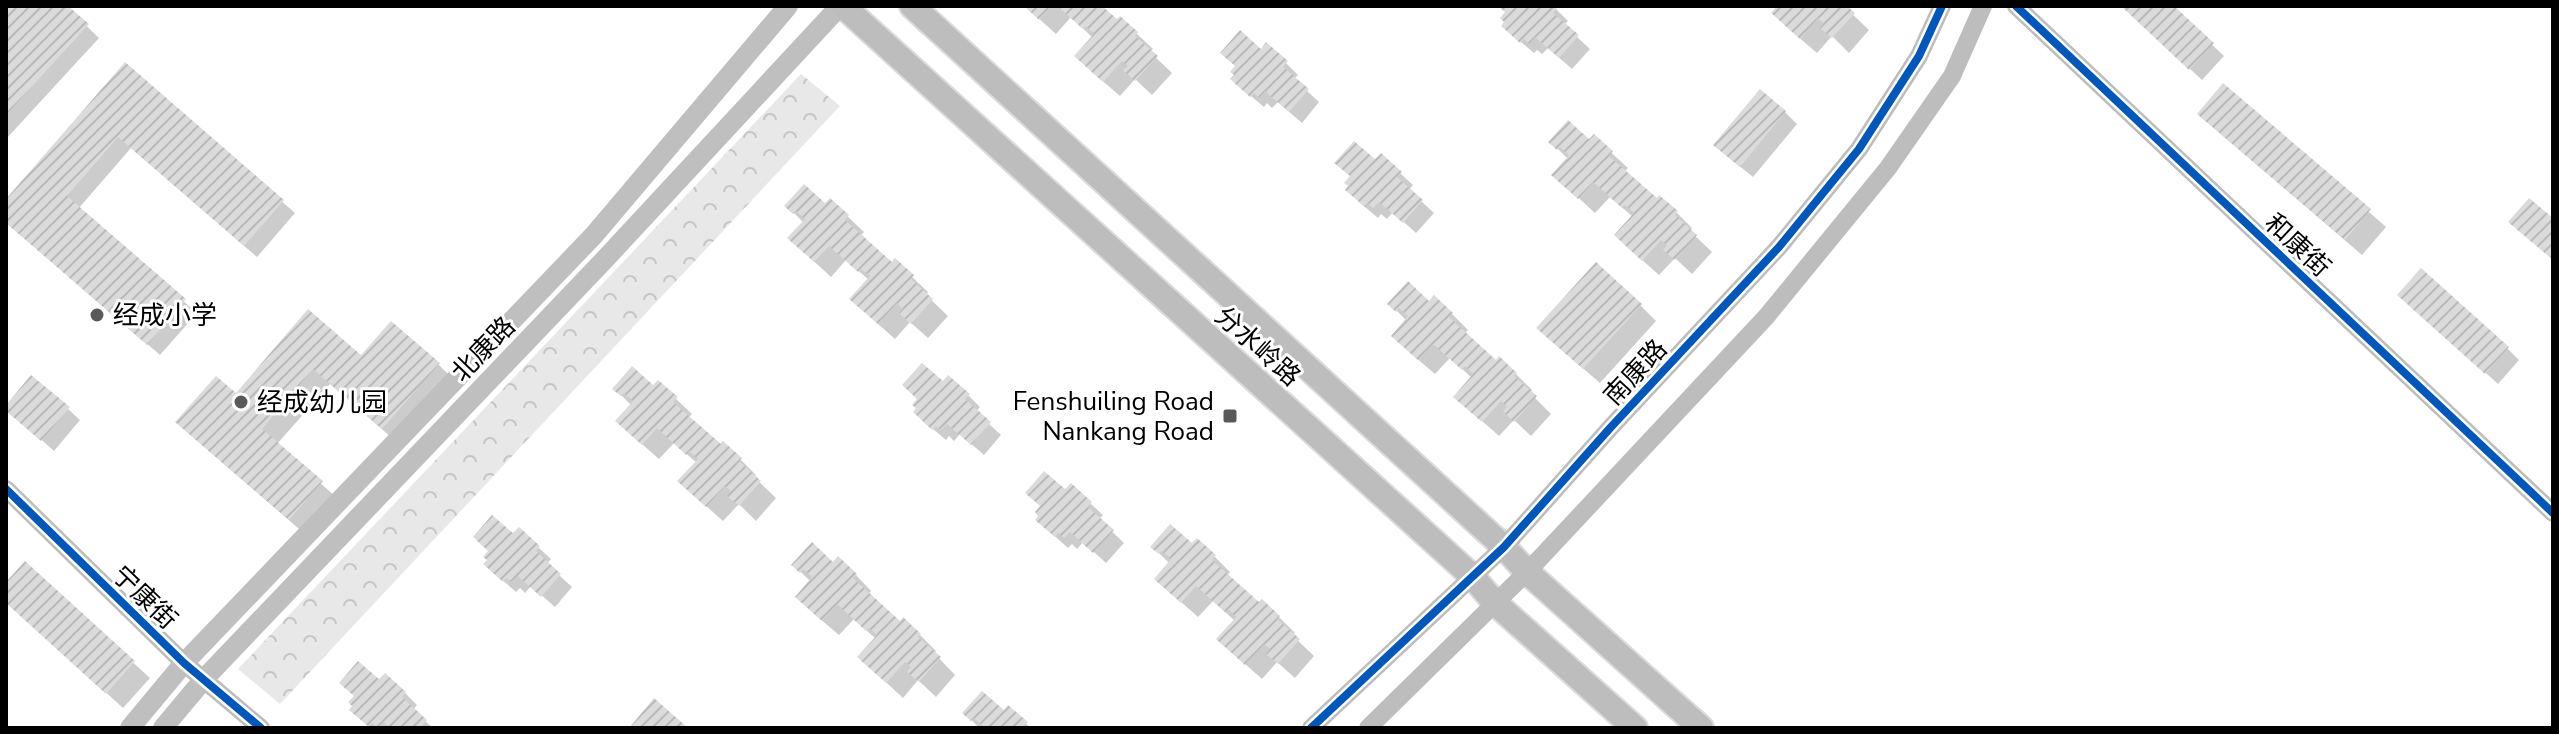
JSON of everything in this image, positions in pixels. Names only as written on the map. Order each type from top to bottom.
[{"type":"main road","name":"北康路","points":[[130,728],[184,663],[594,235],[788,6]]},
{"type":"main road","name":"北康路","points":[[163,728],[204,679],[607,257],[841,6]]},
{"type":"main road","name":"分水岭路","points":[[841,6],[1472,576],[1495,603],[1635,728]]},
{"type":"main road","name":"分水岭路","points":[[912,6],[1701,728]]},
{"type":"street","name":"南康路","points":[[1311,728],[1504,547],[1779,247],[1859,149],[1919,56],[1942,6]]},
{"type":"street","points":[[1368,728],[1527,572],[1766,317],[1888,168],[1952,76],[1983,6]]},
{"type":"street","name":"和康街","points":[[2016,6],[2553,513]]},
{"type":"street","name":"宁康街","points":[[6,489],[184,663],[261,728]]},
{"type":"green space","points":[[801,74],[840,106],[280,704],[238,669]]},
{"type":"building","points":[[6,6],[68,6],[89,24],[6,115]]},
{"type":"building","points":[[1024,6],[1051,6],[1039,20]]},
{"type":"building","points":[[1057,6],[1102,6],[1117,19],[1120,16],[1138,32],[1135,36],[1158,56],[1135,81],[1123,70],[1128,66],[1122,61],[1103,82],[1074,56],[1094,34],[1086,26],[1083,29]]},
{"type":"building","points":[[1498,6],[1556,6],[1553,13],[1579,35],[1559,58],[1535,37],[1529,44],[1524,39],[1520,43],[1501,26],[1504,22],[1500,18],[1505,12]]},
{"type":"building","points":[[1777,6],[1847,6],[1855,13],[1832,38],[1820,28],[1824,23],[1818,18],[1800,39],[1771,13]]},
{"type":"building","points":[[2121,6],[2174,6],[2214,43],[2189,70]]},
{"type":"building","points":[[1240,30],[1261,49],[1266,42],[1288,61],[1283,67],[1309,89],[1289,112],[1265,91],[1259,98],[1254,93],[1250,97],[1230,79],[1234,75],[1230,72],[1235,66],[1220,53]]},
{"type":"building","points":[[125,62],[284,200],[244,246],[118,137],[67,196],[186,299],[147,345],[6,223],[6,199]]},
{"type":"building","points":[[2223,83],[2371,209],[2345,240],[2197,114]]},
{"type":"building","points":[[1760,89],[1786,111],[1740,167],[1713,145]]},
{"type":"building","points":[[1568,120],[1589,139],[1594,134],[1613,151],[1609,156],[1657,198],[1659,195],[1678,211],[1675,215],[1697,235],[1675,260],[1663,250],[1667,245],[1661,240],[1642,261],[1614,235],[1634,213],[1625,205],[1622,208],[1593,182],[1578,199],[1551,175],[1569,155],[1548,142]]},
{"type":"building","points":[[1354,141],[1375,159],[1381,153],[1402,172],[1397,177],[1423,200],[1403,223],[1379,202],[1373,208],[1368,203],[1365,207],[1345,190],[1348,186],[1344,183],[1350,176],[1334,163]]},
{"type":"building","points":[[804,184],[825,203],[830,198],[849,215],[845,220],[892,262],[895,258],[914,275],[911,279],[933,299],[911,324],[899,313],[903,309],[897,303],[878,324],[849,299],[870,276],[861,269],[858,272],[829,246],[814,262],[787,238],[805,219],[784,206]]},
{"type":"building","points":[[2529,198],[2553,218],[2553,260],[2508,222]]},
{"type":"building","points":[[1596,262],[1642,304],[1583,369],[1536,328]]},
{"type":"building","points":[[2421,268],[2509,347],[2485,374],[2397,295]]},
{"type":"building","points":[[1408,281],[1429,301],[1434,295],[1453,313],[1449,317],[1496,360],[1499,356],[1517,373],[1514,376],[1537,396],[1514,422],[1503,411],[1507,407],[1501,401],[1482,422],[1453,397],[1473,374],[1465,366],[1462,370],[1433,344],[1418,360],[1391,336],[1408,316],[1399,308],[1396,312],[1387,304]]},
{"type":"building","points":[[308,309],[361,355],[391,321],[440,363],[382,429],[313,369],[262,429],[323,481],[289,520],[175,422],[216,376],[236,393]]},
{"type":"building","points":[[922,363],[943,381],[948,375],[970,394],[965,399],[991,422],[971,445],[947,424],[941,430],[936,426],[932,430],[913,412],[916,408],[912,405],[917,399],[902,385]]},
{"type":"building","points":[[632,366],[653,385],[658,380],[678,397],[673,402],[742,458],[739,461],[761,481],[739,506],[727,496],[731,491],[725,486],[706,507],[677,481],[698,459],[689,451],[686,455],[657,428],[642,445],[615,421],[633,401],[624,393],[621,396],[612,389]]},
{"type":"building","points":[[31,375],[70,407],[41,441],[6,411],[6,405]]},
{"type":"building","points":[[1044,471],[1065,489],[1071,483],[1092,502],[1088,507],[1114,530],[1093,553],[1070,532],[1064,538],[1058,533],[1055,537],[1035,520],[1038,516],[1035,512],[1040,506],[1025,493]]},
{"type":"building","points":[[492,515],[513,533],[519,527],[540,546],[536,551],[561,574],[541,597],[518,576],[512,582],[506,578],[503,582],[483,564],[487,560],[483,557],[488,551],[473,537]]},
{"type":"building","points":[[1170,524],[1192,543],[1197,538],[1216,555],[1212,560],[1259,602],[1262,599],[1280,616],[1277,619],[1300,639],[1278,664],[1266,654],[1270,649],[1264,644],[1245,665],[1216,639],[1236,617],[1228,609],[1225,612],[1196,586],[1181,603],[1154,579],[1171,559],[1162,551],[1159,554],[1150,547]]},
{"type":"building","points":[[812,542],[833,562],[838,556],[857,574],[853,578],[900,621],[903,617],[921,634],[918,637],[941,657],[919,682],[907,672],[911,667],[905,662],[886,683],[857,657],[877,635],[869,628],[866,631],[837,604],[822,621],[795,597],[812,577],[803,569],[800,573],[791,565]]},
{"type":"building","points":[[25,561],[135,661],[106,694],[6,603],[6,582]]},
{"type":"building","points":[[358,661],[379,679],[385,673],[406,692],[402,697],[427,720],[420,728],[391,728],[383,722],[378,728],[372,723],[369,727],[349,710],[352,706],[348,702],[354,696],[339,683]]},
{"type":"building","points":[[982,691],[1004,710],[1008,705],[1028,722],[1022,728],[981,728],[983,726],[974,718],[971,721],[962,713]]},
{"type":"building","points":[[654,698],[688,728],[629,728]]},
{"type":"cycle path","points":[[1311,728],[1504,547],[1779,247],[1859,149],[1919,56],[1942,6]]},
{"type":"cycle path","points":[[2016,6],[2553,513]]},
{"type":"cycle path","points":[[6,489],[184,663],[261,728]]},
{"type":"place","name":"经成小学","points":[[97,315]]},
{"type":"place","name":"经成幼儿园","points":[[241,402]]},
{"type":"place","name":"Fenshuiling Road Nankang Road","points":[[1230,416]]}]
